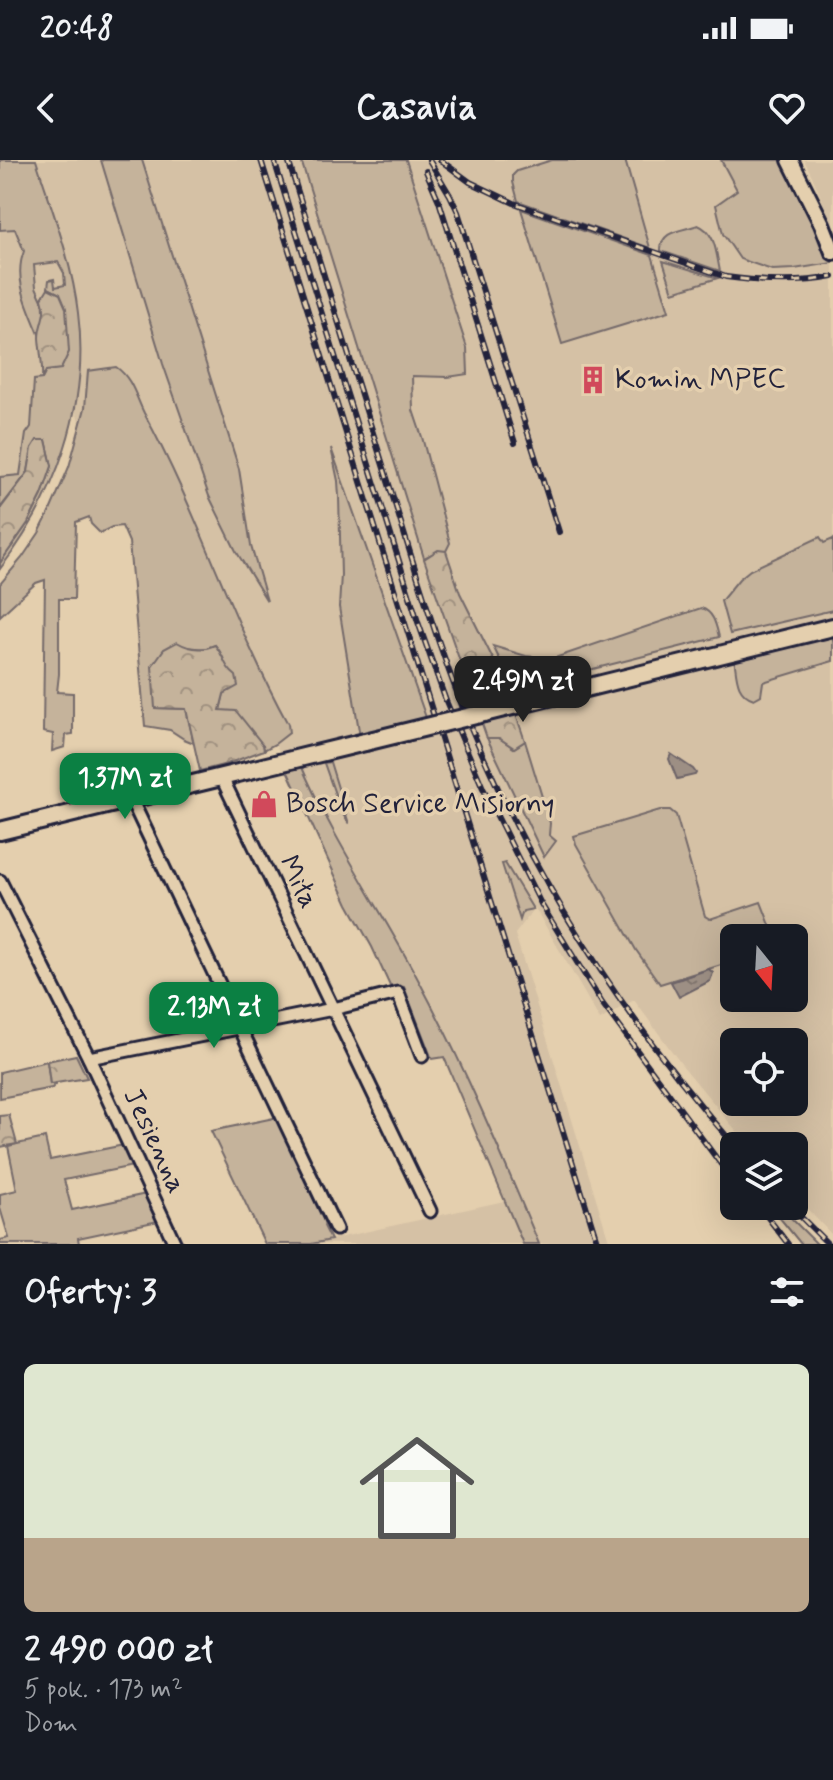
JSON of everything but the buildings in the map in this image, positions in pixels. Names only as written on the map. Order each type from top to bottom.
[{"type":"main road","points":[[0,831],[833,627]]},
{"type":"street","points":[[790,160],[833,252]]},
{"type":"street","name":"Miła","points":[[221,776],[430,1211]]},
{"type":"street","points":[[131,799],[336,1229]]},
{"type":"street","name":"Jesienna","points":[[0,881],[89,1058],[175,1244]]},
{"type":"street","points":[[333,1009],[398,993],[422,1056]]},
{"type":"street","name":"Jesienna","points":[[89,1058],[333,1009]]},
{"type":"shaded area","points":[[0,160],[790,160],[833,252],[833,1236],[808,1210],[808,1132],[737,1132],[724,1116],[808,1116],[808,1028],[720,1028],[720,1111],[634,1000],[600,1020],[535,908],[515,934],[610,1244],[311,1244],[504,1201],[444,1057],[432,1059],[404,987],[390,986],[348,904],[287,770],[149,447],[97,467],[69,395],[0,557]],"holes":[[[506,685],[551,829],[549,835],[500,694]]]},
{"type":"shaded area","points":[[804,160],[833,160],[833,226],[812,176]]},
{"type":"green space","points":[[0,160],[36,160],[71,274],[80,347],[79,382],[64,448],[38,512],[0,569],[0,563],[28,523],[52,466],[46,440],[32,448],[28,472],[1,507],[0,515],[0,477],[20,475],[26,434],[31,427],[34,380],[42,379],[46,371],[60,294],[48,288],[49,280],[54,279],[55,287],[65,285],[64,273],[58,262],[34,265],[36,287],[46,309],[39,334],[21,282],[24,251],[15,229],[0,230]]},
{"type":"green space","points":[[101,160],[142,160],[239,469],[251,546],[267,601],[236,551],[209,496],[163,364]]},
{"type":"green space","points":[[301,160],[406,160],[467,348],[468,374],[412,376],[413,410],[450,543],[446,551],[438,551],[424,558]]},
{"type":"green space","points":[[552,160],[625,160],[650,248],[518,201],[513,175]]},
{"type":"green space","points":[[721,160],[788,160],[833,252],[833,263],[772,270],[740,259],[723,234],[716,205],[737,190]]},
{"type":"green space","points":[[521,209],[652,255],[669,311],[562,344]]},
{"type":"green space","points":[[698,225],[712,238],[720,271],[661,251],[668,235]]},
{"type":"green space","points":[[663,261],[718,278],[673,292]]},
{"type":"green space","points":[[48,288],[60,294],[66,308],[69,352],[61,369],[46,371],[42,379],[39,332],[44,309],[42,298]]},
{"type":"green space","points":[[116,367],[130,382],[164,451],[250,647],[288,724],[289,733],[264,750],[263,745],[220,710],[226,668],[215,645],[206,649],[186,647],[156,708],[186,709],[194,743],[170,730],[145,726],[129,542],[122,526],[100,533],[89,517],[76,522],[74,599],[59,599],[57,692],[73,693],[73,734],[66,735],[65,747],[52,751],[53,734],[43,732],[45,580],[36,583],[0,616],[0,584],[39,533],[69,467],[85,408],[88,371]]},
{"type":"green space","points":[[37,440],[46,440],[52,466],[28,523],[0,563],[1,508],[28,472],[32,448]]},
{"type":"green space","points":[[331,448],[430,729],[361,743],[339,607],[339,497]]},
{"type":"green space","points":[[820,537],[824,543],[833,539],[833,610],[730,634],[721,601],[739,579],[750,570]]},
{"type":"green space","points":[[438,550],[446,551],[460,593],[506,685],[525,741],[514,748],[499,738],[487,738],[424,559]]},
{"type":"green space","points":[[701,608],[712,616],[719,637],[514,689],[493,646],[526,656],[552,659]]},
{"type":"green space","points":[[833,635],[833,661],[763,682],[761,695],[754,699],[740,688],[734,658]]},
{"type":"green space","points":[[177,642],[196,648],[215,645],[236,676],[238,686],[224,694],[220,710],[236,711],[264,750],[200,771],[186,709],[155,708],[152,666],[164,649]]},
{"type":"green space","points":[[487,738],[499,738],[514,748],[525,741],[550,823],[549,835],[556,841],[544,857]]},
{"type":"green space","points":[[298,758],[325,816],[437,1015],[539,1244],[523,1244],[444,1057],[432,1059],[404,987],[390,986],[348,904],[287,770],[272,772]]},
{"type":"green space","points":[[330,762],[349,824],[341,811],[324,763]]},
{"type":"green space","points":[[660,810],[670,810],[676,815],[705,916],[710,919],[761,902],[770,924],[720,924],[720,965],[660,984],[636,950],[574,836]]},
{"type":"green space","points":[[505,863],[533,909],[523,911],[520,920],[502,864]]},
{"type":"green space","points":[[76,1055],[87,1078],[50,1084],[47,1061]]},
{"type":"green space","points":[[47,1061],[50,1084],[56,1084],[52,1088],[0,1098],[0,1072]]},
{"type":"green space","points":[[9,1115],[17,1144],[0,1147],[0,1116]]},
{"type":"green space","points":[[279,1117],[326,1216],[324,1226],[331,1240],[311,1244],[265,1244],[211,1131]]},
{"type":"green space","points":[[45,1138],[50,1160],[129,1144],[138,1165],[64,1180],[72,1210],[151,1193],[163,1220],[78,1238],[79,1244],[0,1244],[0,1240],[9,1238],[0,1208],[0,1194],[17,1190],[8,1146]]},
{"type":"green space","points":[[781,1220],[793,1220],[817,1244],[801,1244]]},
{"type":"water","points":[[671,754],[693,769],[695,775],[677,779],[669,759]]},
{"type":"water","points":[[709,969],[713,973],[710,981],[679,997],[671,982]]},
{"type":"railway","points":[[261,160],[598,1244]]},
{"type":"railway","points":[[274,160],[418,622],[446,701],[483,788],[541,904],[602,1003],[720,1163]]},
{"type":"railway","points":[[288,160],[433,624],[481,751],[533,857],[593,958],[661,1055],[723,1132]]},
{"type":"railway","points":[[429,160],[458,212],[559,532]]},
{"type":"railway","points":[[440,160],[470,182],[514,203],[726,277],[780,282],[833,277]]},
{"type":"railway","points":[[426,171],[439,201],[515,443]]},
{"type":"railway","points":[[770,1220],[788,1244]]},
{"type":"railway","points":[[804,1220],[828,1244]]},
{"type":"place","name":"Komin MPEC","points":[[593,380]]},
{"type":"place","name":"Bosch Service Misiorny","points":[[264,804]]}]
